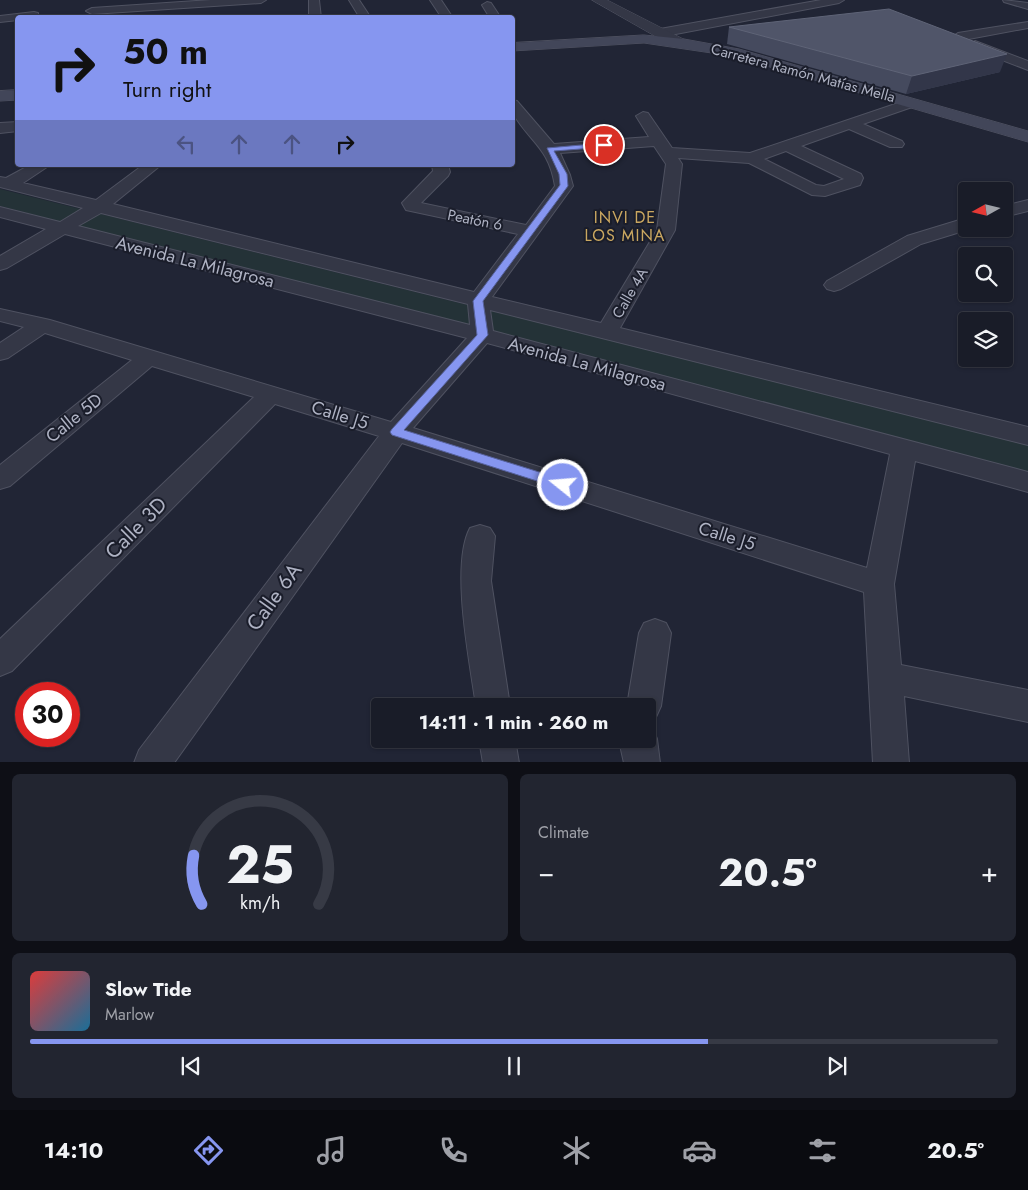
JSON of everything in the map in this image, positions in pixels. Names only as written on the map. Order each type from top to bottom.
[{"type":"main road","name":"Carretera Ramón Matías Mella","points":[[515,44],[644,40],[684,43],[734,52],[1028,137]]},
{"type":"main road","points":[[0,96],[15,95]]},
{"type":"street","points":[[34,15],[39,0]]},
{"type":"street","points":[[92,11],[252,3],[261,0]]},
{"type":"street","points":[[314,0],[315,15]]},
{"type":"street","points":[[354,0],[364,15]]},
{"type":"street","points":[[435,0],[446,15]]},
{"type":"street","points":[[598,0],[660,33],[684,43]]},
{"type":"street","points":[[660,33],[839,0]]},
{"type":"street","points":[[1012,0],[1028,6]]},
{"type":"street","points":[[486,6],[494,15]]},
{"type":"street","points":[[0,19],[15,18]]},
{"type":"street","points":[[1028,25],[958,37],[1028,66]]},
{"type":"street","points":[[1008,28],[1028,36]]},
{"type":"street","points":[[550,150],[663,147],[754,158],[910,103]]},
{"type":"street","points":[[482,335],[478,301],[564,186],[563,174],[550,150],[515,108]]},
{"type":"street","name":"Calle 4A","points":[[606,333],[666,230],[674,164],[643,116]]},
{"type":"street","points":[[850,124],[896,144]]},
{"type":"street","points":[[754,158],[756,161],[812,190],[825,191],[856,180],[787,145]]},
{"type":"street","points":[[4,183],[38,167]]},
{"type":"street","points":[[0,264],[98,207],[150,167]]},
{"type":"street","name":"Peatón 6","points":[[441,167],[442,172],[411,203],[412,206],[530,231]]},
{"type":"street","name":"Avenida La Milagrosa","points":[[4,183],[1028,436]]},
{"type":"street","points":[[1013,209],[1028,205]]},
{"type":"street","name":"Avenida La Milagrosa","points":[[0,212],[482,335],[1028,482]]},
{"type":"street","points":[[834,285],[914,240],[958,226]]},
{"type":"street","name":"Calle J5","points":[[0,315],[42,325],[272,394],[879,584]]},
{"type":"street","points":[[0,353],[42,325]]},
{"type":"street","name":"Calle 6A","points":[[152,762],[396,432],[482,335]]},
{"type":"street","name":"Calle 5D","points":[[0,479],[148,357]]},
{"type":"street","name":"Calle 3D","points":[[0,662],[272,394]]},
{"type":"street","points":[[891,762],[879,584],[904,450]]},
{"type":"street","points":[[480,536],[476,581],[492,698]]},
{"type":"street","points":[[645,698],[654,634]]},
{"type":"street","points":[[885,677],[1028,706]]},
{"type":"street","points":[[499,748],[501,762]]},
{"type":"street","points":[[638,748],[642,762]]},
{"type":"shaded area","points":[[0,189],[1028,444],[1028,472],[0,206]]},
{"type":"building","points":[[889,9],[1007,54],[912,76],[729,27]]},
{"type":"district","name":"INVI DE LOS MINA","points":[[625,226]]},
{"type":"route","points":[[563,485],[396,432],[482,335],[478,301],[564,186],[563,174],[550,150],[604,145]]}]
